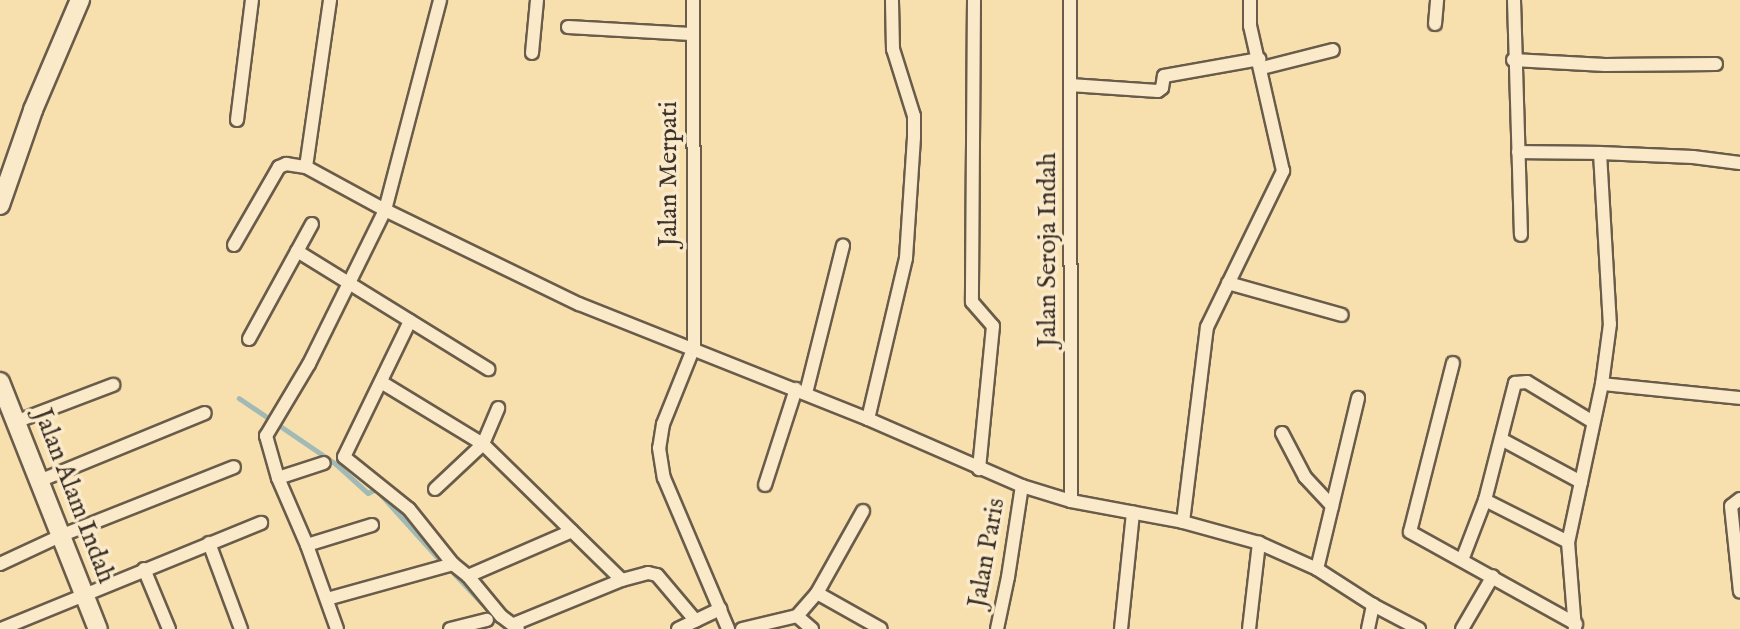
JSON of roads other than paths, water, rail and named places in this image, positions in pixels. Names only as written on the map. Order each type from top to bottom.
[{"type":"street","points":[[0,205],[33,110],[80,0]]},
{"type":"street","points":[[237,120],[251,0]]},
{"type":"street","points":[[306,167],[330,0]]},
{"type":"street","points":[[337,629],[307,545],[278,478],[267,442],[267,430],[309,364],[385,210],[440,0]]},
{"type":"street","points":[[532,53],[537,0]]},
{"type":"street","name":"Jalan Merpati","points":[[693,0],[694,347]]},
{"type":"street","points":[[868,418],[906,258],[914,135],[914,116],[893,49],[892,0]]},
{"type":"street","points":[[974,0],[972,302],[993,324],[979,469]]},
{"type":"street","name":"Jalan Seroja Indah","points":[[1070,0],[1071,501]]},
{"type":"street","points":[[1184,522],[1206,333],[1283,171],[1261,64],[1250,26],[1250,0]]},
{"type":"street","points":[[1435,24],[1437,0]]},
{"type":"street","points":[[1514,0],[1513,60],[1521,234]]},
{"type":"street","points":[[568,27],[691,34]]},
{"type":"street","points":[[1070,85],[1158,91],[1162,88],[1164,76],[1261,64],[1333,50]]},
{"type":"street","points":[[1513,60],[1605,65],[1716,64]]},
{"type":"street","points":[[1518,152],[1601,153],[1740,163]]},
{"type":"street","points":[[1575,626],[1568,542],[1602,384],[1610,304],[1601,153]]},
{"type":"street","points":[[234,245],[279,167],[286,164],[306,167],[385,210],[579,304],[694,347],[868,418],[1022,486],[1071,501],[1184,522],[1259,543],[1318,569],[1373,605],[1419,629]]},
{"type":"street","points":[[249,339],[312,224]]},
{"type":"street","points":[[765,485],[801,391],[843,246]]},
{"type":"street","points":[[297,251],[488,369]]},
{"type":"street","points":[[1228,283],[1342,315]]},
{"type":"street","points":[[410,321],[344,457],[409,509],[453,564],[468,576],[501,616],[516,627],[622,580],[648,573],[657,575],[696,621]]},
{"type":"street","points":[[694,347],[663,424],[659,448],[664,478],[728,629]]},
{"type":"street","points":[[1453,363],[1409,530],[1493,576],[1575,626]]},
{"type":"street","name":"Jalan Alam Indah","points":[[0,382],[18,421],[98,629]]},
{"type":"street","points":[[381,382],[483,444],[622,580]]},
{"type":"street","points":[[1462,560],[1485,500],[1502,439],[1512,387],[1518,382],[1527,382],[1593,422]]},
{"type":"street","points":[[18,421],[113,384]]},
{"type":"street","points":[[1602,384],[1740,398]]},
{"type":"street","points":[[1318,569],[1358,398]]},
{"type":"street","points":[[435,489],[483,444],[498,408]]},
{"type":"street","points":[[39,481],[205,413]]},
{"type":"street","points":[[1282,433],[1305,477],[1332,506]]},
{"type":"street","points":[[1502,439],[1581,482]]},
{"type":"street","points":[[278,478],[324,463]]},
{"type":"street","points":[[0,564],[60,536],[234,467]]},
{"type":"street","name":"Jalan Paris","points":[[997,629],[1009,577],[1022,486]]},
{"type":"street","points":[[1740,499],[1731,506],[1740,592]]},
{"type":"street","points":[[1485,500],[1568,542]]},
{"type":"street","points":[[742,629],[797,616],[817,593],[863,511]]},
{"type":"street","points":[[1121,629],[1133,513]]},
{"type":"street","points":[[1,629],[27,625],[84,593],[261,523]]},
{"type":"street","points":[[307,545],[372,525]]},
{"type":"street","points":[[468,576],[572,531]]},
{"type":"street","points":[[209,543],[241,629]]},
{"type":"street","points":[[1249,629],[1259,543]]},
{"type":"street","points":[[327,599],[453,564]]},
{"type":"street","points":[[144,569],[169,629]]},
{"type":"street","points":[[1462,629],[1493,576]]},
{"type":"street","points":[[817,593],[881,629]]},
{"type":"street","points":[[1368,629],[1373,605]]},
{"type":"street","points":[[678,629],[720,609]]},
{"type":"street","points":[[797,616],[812,629]]},
{"type":"street","points":[[450,629],[487,620]]},
{"type":"waterway","points":[[239,398],[336,464],[368,493],[376,489],[440,560]]},
{"type":"waterway","points":[[454,573],[482,603]]}]
